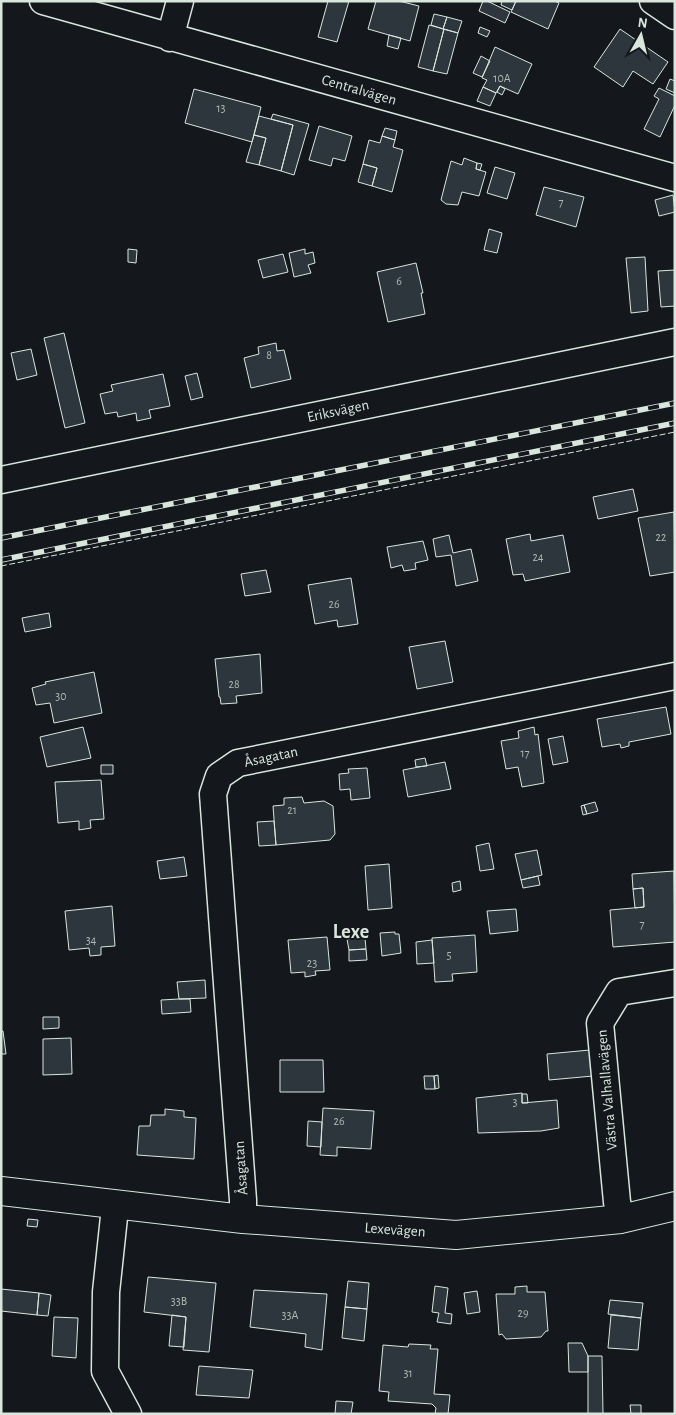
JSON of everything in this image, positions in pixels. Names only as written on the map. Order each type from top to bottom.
[{"type":"street","name":"Centralvägen","points":[[43,1],[675,178]]},
{"type":"street","points":[[170,38],[180,1]]},
{"type":"street","points":[[653,1],[675,16]]},
{"type":"street","name":"Eriksvägen","points":[[1,480],[675,342]]},
{"type":"street","name":"Åsagatan","points":[[243,1219],[244,1200],[213,794],[219,776],[238,763],[675,676]]},
{"type":"street","name":"Västra Valhallavägen","points":[[621,1219],[617,1202],[600,1023],[619,992],[675,983]]},
{"type":"street","name":"Lexevägen","points":[[1,1192],[243,1219],[456,1235],[621,1219],[675,1206]]},
{"type":"street","points":[[114,1204],[106,1292],[104,1371],[128,1414]]},
{"type":"building","points":[[328,1],[349,1],[337,42],[318,37]]},
{"type":"building","points":[[376,1],[399,1],[419,6],[410,41],[368,29]]},
{"type":"building","points":[[483,1],[487,1],[510,12],[505,23],[479,11]]},
{"type":"building","points":[[502,1],[516,1],[512,10],[501,5]]},
{"type":"building","points":[[516,1],[555,1],[559,3],[548,29],[511,12]]},
{"type":"building","points":[[434,14],[447,17],[443,29],[431,25]]},
{"type":"building","points":[[447,17],[462,21],[458,33],[443,29]]},
{"type":"building","points":[[429,25],[444,29],[433,71],[418,67]]},
{"type":"building","points":[[480,27],[490,31],[487,37],[478,33]]},
{"type":"building","points":[[444,29],[458,33],[447,74],[433,71]]},
{"type":"building","points":[[620,29],[668,62],[653,84],[633,71],[623,87],[594,67]]},
{"type":"building","points":[[389,35],[401,38],[398,49],[387,46]]},
{"type":"building","points":[[495,47],[532,64],[518,94],[500,86],[496,93],[483,87],[487,80],[482,78]]},
{"type":"building","points":[[481,56],[490,61],[482,77],[473,73]]},
{"type":"building","points":[[670,79],[675,81],[675,93],[666,89]]},
{"type":"building","points":[[500,86],[505,89],[502,95],[497,92]]},
{"type":"building","points":[[483,87],[496,93],[490,106],[477,101]]},
{"type":"building","points":[[659,88],[675,96],[675,105],[660,137],[644,129],[659,99],[654,96]]},
{"type":"building","points":[[194,89],[261,107],[252,142],[185,123]]},
{"type":"building","points":[[273,114],[309,124],[294,175],[281,171],[293,125],[271,119]]},
{"type":"building","points":[[259,116],[293,125],[281,171],[259,165],[266,138],[254,135]]},
{"type":"building","points":[[319,126],[352,136],[345,161],[333,158],[331,166],[309,160]]},
{"type":"building","points":[[385,128],[397,131],[395,140],[382,136]]},
{"type":"building","points":[[254,135],[266,138],[259,165],[246,162]]},
{"type":"building","points":[[382,136],[395,140],[393,147],[403,150],[392,192],[372,186],[377,168],[363,164],[369,140],[380,143]]},
{"type":"building","points":[[464,158],[477,163],[476,169],[486,172],[479,196],[462,192],[458,205],[446,204],[441,200],[451,161],[462,165]]},
{"type":"building","points":[[477,163],[482,164],[480,170],[476,169]]},
{"type":"building","points":[[363,164],[377,168],[372,186],[358,182]]},
{"type":"building","points":[[495,167],[515,173],[507,199],[487,193]]},
{"type":"building","points":[[544,187],[584,197],[576,227],[536,215]]},
{"type":"building","points":[[673,195],[675,212],[659,216],[655,200]]},
{"type":"building","points":[[489,229],[502,233],[497,253],[484,250]]},
{"type":"building","points":[[128,249],[137,250],[136,263],[128,262]]},
{"type":"building","points":[[305,249],[305,254],[313,252],[315,263],[308,265],[311,273],[294,277],[289,253]]},
{"type":"building","points":[[283,254],[288,272],[263,278],[258,260]]},
{"type":"building","points":[[645,257],[648,311],[631,313],[626,258]]},
{"type":"building","points":[[416,263],[423,293],[421,293],[425,314],[388,322],[377,272]]},
{"type":"building","points":[[675,270],[675,306],[661,307],[658,271]]},
{"type":"building","points":[[64,333],[85,423],[65,428],[44,338]]},
{"type":"building","points":[[276,343],[277,351],[284,350],[291,379],[251,388],[244,358],[259,354],[258,347]]},
{"type":"building","points":[[31,349],[37,375],[17,380],[11,353]]},
{"type":"building","points":[[197,373],[203,397],[191,400],[185,376]]},
{"type":"building","points":[[163,374],[170,406],[149,410],[151,418],[137,421],[136,413],[118,417],[117,412],[105,414],[100,394],[113,391],[111,385]]},
{"type":"building","points":[[633,489],[638,511],[598,519],[593,497]]},
{"type":"building","points":[[674,512],[675,572],[650,576],[638,518]]},
{"type":"building","points":[[530,534],[531,541],[563,535],[570,572],[525,581],[523,574],[513,575],[506,539]]},
{"type":"building","points":[[449,535],[453,553],[471,549],[478,581],[456,586],[451,555],[436,557],[433,539]]},
{"type":"building","points":[[423,541],[428,560],[415,563],[416,569],[404,571],[402,565],[391,568],[387,547]]},
{"type":"building","points":[[266,570],[271,592],[245,596],[241,574]]},
{"type":"building","points":[[351,578],[358,624],[338,627],[337,620],[315,624],[308,585]]},
{"type":"building","points":[[49,613],[51,627],[25,632],[22,618]]},
{"type":"building","points":[[445,641],[453,682],[417,689],[409,647]]},
{"type":"building","points":[[260,654],[262,693],[236,696],[237,703],[221,704],[215,659]]},
{"type":"building","points":[[94,672],[102,713],[54,723],[50,703],[36,705],[32,688],[46,684],[45,682]]},
{"type":"building","points":[[666,707],[671,734],[629,742],[629,746],[621,748],[620,744],[602,747],[597,719]]},
{"type":"building","points":[[83,727],[91,758],[47,767],[40,737]]},
{"type":"building","points":[[534,727],[535,735],[538,734],[544,783],[522,787],[518,767],[506,769],[501,741],[519,738],[518,731]]},
{"type":"building","points":[[563,736],[568,762],[553,765],[548,739]]},
{"type":"building","points":[[425,758],[427,766],[416,767],[415,760]]},
{"type":"building","points":[[445,762],[451,789],[408,797],[403,770]]},
{"type":"building","points":[[101,765],[113,765],[113,774],[101,774]]},
{"type":"building","points":[[367,768],[370,798],[351,800],[350,789],[340,790],[339,774],[349,773],[348,769]]},
{"type":"building","points":[[101,780],[104,819],[90,820],[91,828],[79,830],[79,821],[58,823],[55,782]]},
{"type":"building","points":[[302,797],[304,803],[324,801],[333,806],[335,834],[330,840],[276,845],[273,806],[284,805],[284,798]]},
{"type":"building","points":[[595,802],[598,811],[587,814],[584,805]]},
{"type":"building","points":[[584,805],[587,814],[583,815],[581,806]]},
{"type":"building","points":[[274,821],[276,845],[259,846],[257,822]]},
{"type":"building","points":[[489,843],[494,869],[480,871],[476,846]]},
{"type":"building","points":[[537,850],[542,875],[521,880],[515,854]]},
{"type":"building","points":[[184,857],[187,876],[160,879],[157,861]]},
{"type":"building","points":[[389,864],[392,908],[368,910],[365,866]]},
{"type":"building","points":[[674,871],[675,942],[613,947],[610,910],[644,907],[643,888],[633,889],[632,874]]},
{"type":"building","points":[[538,876],[540,885],[523,888],[521,880]]},
{"type":"building","points":[[460,881],[461,890],[453,892],[452,883]]},
{"type":"building","points":[[643,888],[644,907],[635,908],[633,889]]},
{"type":"building","points":[[112,906],[115,946],[101,947],[101,955],[90,956],[89,948],[69,950],[65,911]]},
{"type":"building","points":[[516,909],[518,931],[490,934],[487,911]]},
{"type":"building","points":[[395,932],[395,934],[399,934],[401,953],[382,956],[380,933]]},
{"type":"building","points":[[475,935],[477,972],[452,974],[453,981],[435,982],[432,938]]},
{"type":"building","points":[[327,937],[330,970],[315,971],[316,975],[305,977],[305,972],[291,973],[288,940]]},
{"type":"building","points":[[365,938],[366,949],[349,950],[347,939]]},
{"type":"building","points":[[432,940],[434,963],[417,964],[416,942]]},
{"type":"building","points":[[366,949],[367,960],[349,961],[349,950]]},
{"type":"building","points":[[205,980],[206,998],[179,999],[177,982]]},
{"type":"building","points":[[190,999],[191,1012],[162,1014],[161,1000]]},
{"type":"building","points":[[43,1017],[59,1017],[59,1028],[43,1029]]},
{"type":"building","points":[[1,1031],[3,1031],[6,1054],[1,1054]]},
{"type":"building","points":[[71,1038],[72,1074],[43,1075],[43,1039]]},
{"type":"building","points":[[590,1050],[593,1076],[549,1080],[547,1054]]},
{"type":"building","points":[[280,1060],[323,1060],[324,1092],[280,1092]]},
{"type":"building","points":[[438,1075],[439,1088],[435,1089],[434,1076]]},
{"type":"building","points":[[424,1076],[434,1076],[435,1089],[425,1089]]},
{"type":"building","points":[[522,1093],[522,1103],[557,1100],[559,1128],[541,1131],[478,1133],[476,1098]]},
{"type":"building","points":[[522,1094],[527,1094],[528,1103],[522,1103]]},
{"type":"building","points":[[323,1108],[374,1111],[371,1149],[337,1147],[337,1156],[320,1155]]},
{"type":"building","points":[[165,1109],[184,1111],[184,1117],[196,1118],[194,1159],[137,1155],[139,1126],[150,1126],[151,1115],[165,1115]]},
{"type":"building","points":[[308,1121],[322,1122],[321,1147],[307,1146]]},
{"type":"building","points":[[28,1219],[38,1220],[37,1227],[27,1226]]},
{"type":"building","points":[[148,1277],[216,1283],[209,1352],[183,1350],[186,1317],[144,1312]]},
{"type":"building","points":[[348,1281],[369,1283],[367,1309],[345,1307]]},
{"type":"building","points":[[435,1286],[448,1288],[445,1313],[452,1314],[451,1324],[437,1322],[439,1313],[432,1312]]},
{"type":"building","points":[[527,1286],[527,1292],[545,1292],[548,1331],[541,1337],[506,1339],[502,1334],[499,1335],[496,1294],[515,1294],[515,1287]]},
{"type":"building","points":[[1,1289],[39,1293],[37,1315],[1,1311]]},
{"type":"building","points":[[254,1290],[327,1294],[322,1350],[305,1347],[306,1334],[250,1327]]},
{"type":"building","points":[[477,1291],[480,1312],[467,1314],[464,1293]]},
{"type":"building","points":[[39,1293],[51,1295],[48,1316],[37,1315]]},
{"type":"building","points":[[610,1300],[643,1303],[641,1318],[608,1314]]},
{"type":"building","points":[[345,1307],[367,1309],[364,1341],[342,1338]]},
{"type":"building","points":[[172,1315],[186,1317],[184,1347],[169,1346]]},
{"type":"building","points":[[611,1315],[641,1318],[638,1350],[608,1348]]},
{"type":"building","points":[[54,1317],[78,1318],[76,1358],[52,1356]]},
{"type":"building","points":[[568,1343],[582,1343],[588,1356],[588,1372],[569,1372]]},
{"type":"building","points":[[409,1344],[431,1345],[430,1349],[438,1349],[434,1394],[450,1395],[448,1414],[435,1414],[436,1408],[432,1404],[388,1401],[389,1392],[379,1391],[383,1345],[408,1347]]},
{"type":"building","points":[[588,1356],[602,1356],[603,1414],[588,1414]]},
{"type":"building","points":[[199,1366],[253,1370],[249,1398],[196,1395]]},
{"type":"building","points":[[336,1401],[353,1402],[351,1414],[335,1414]]},
{"type":"building","points":[[630,1405],[641,1405],[641,1414],[631,1414]]},
{"type":"railway","points":[[1,538],[675,403]]},
{"type":"railway","points":[[1,560],[675,423]]},
{"type":"fence","points":[[1,566],[675,432]]},
{"type":"district","name":"Lexe","points":[[351,932]]}]
